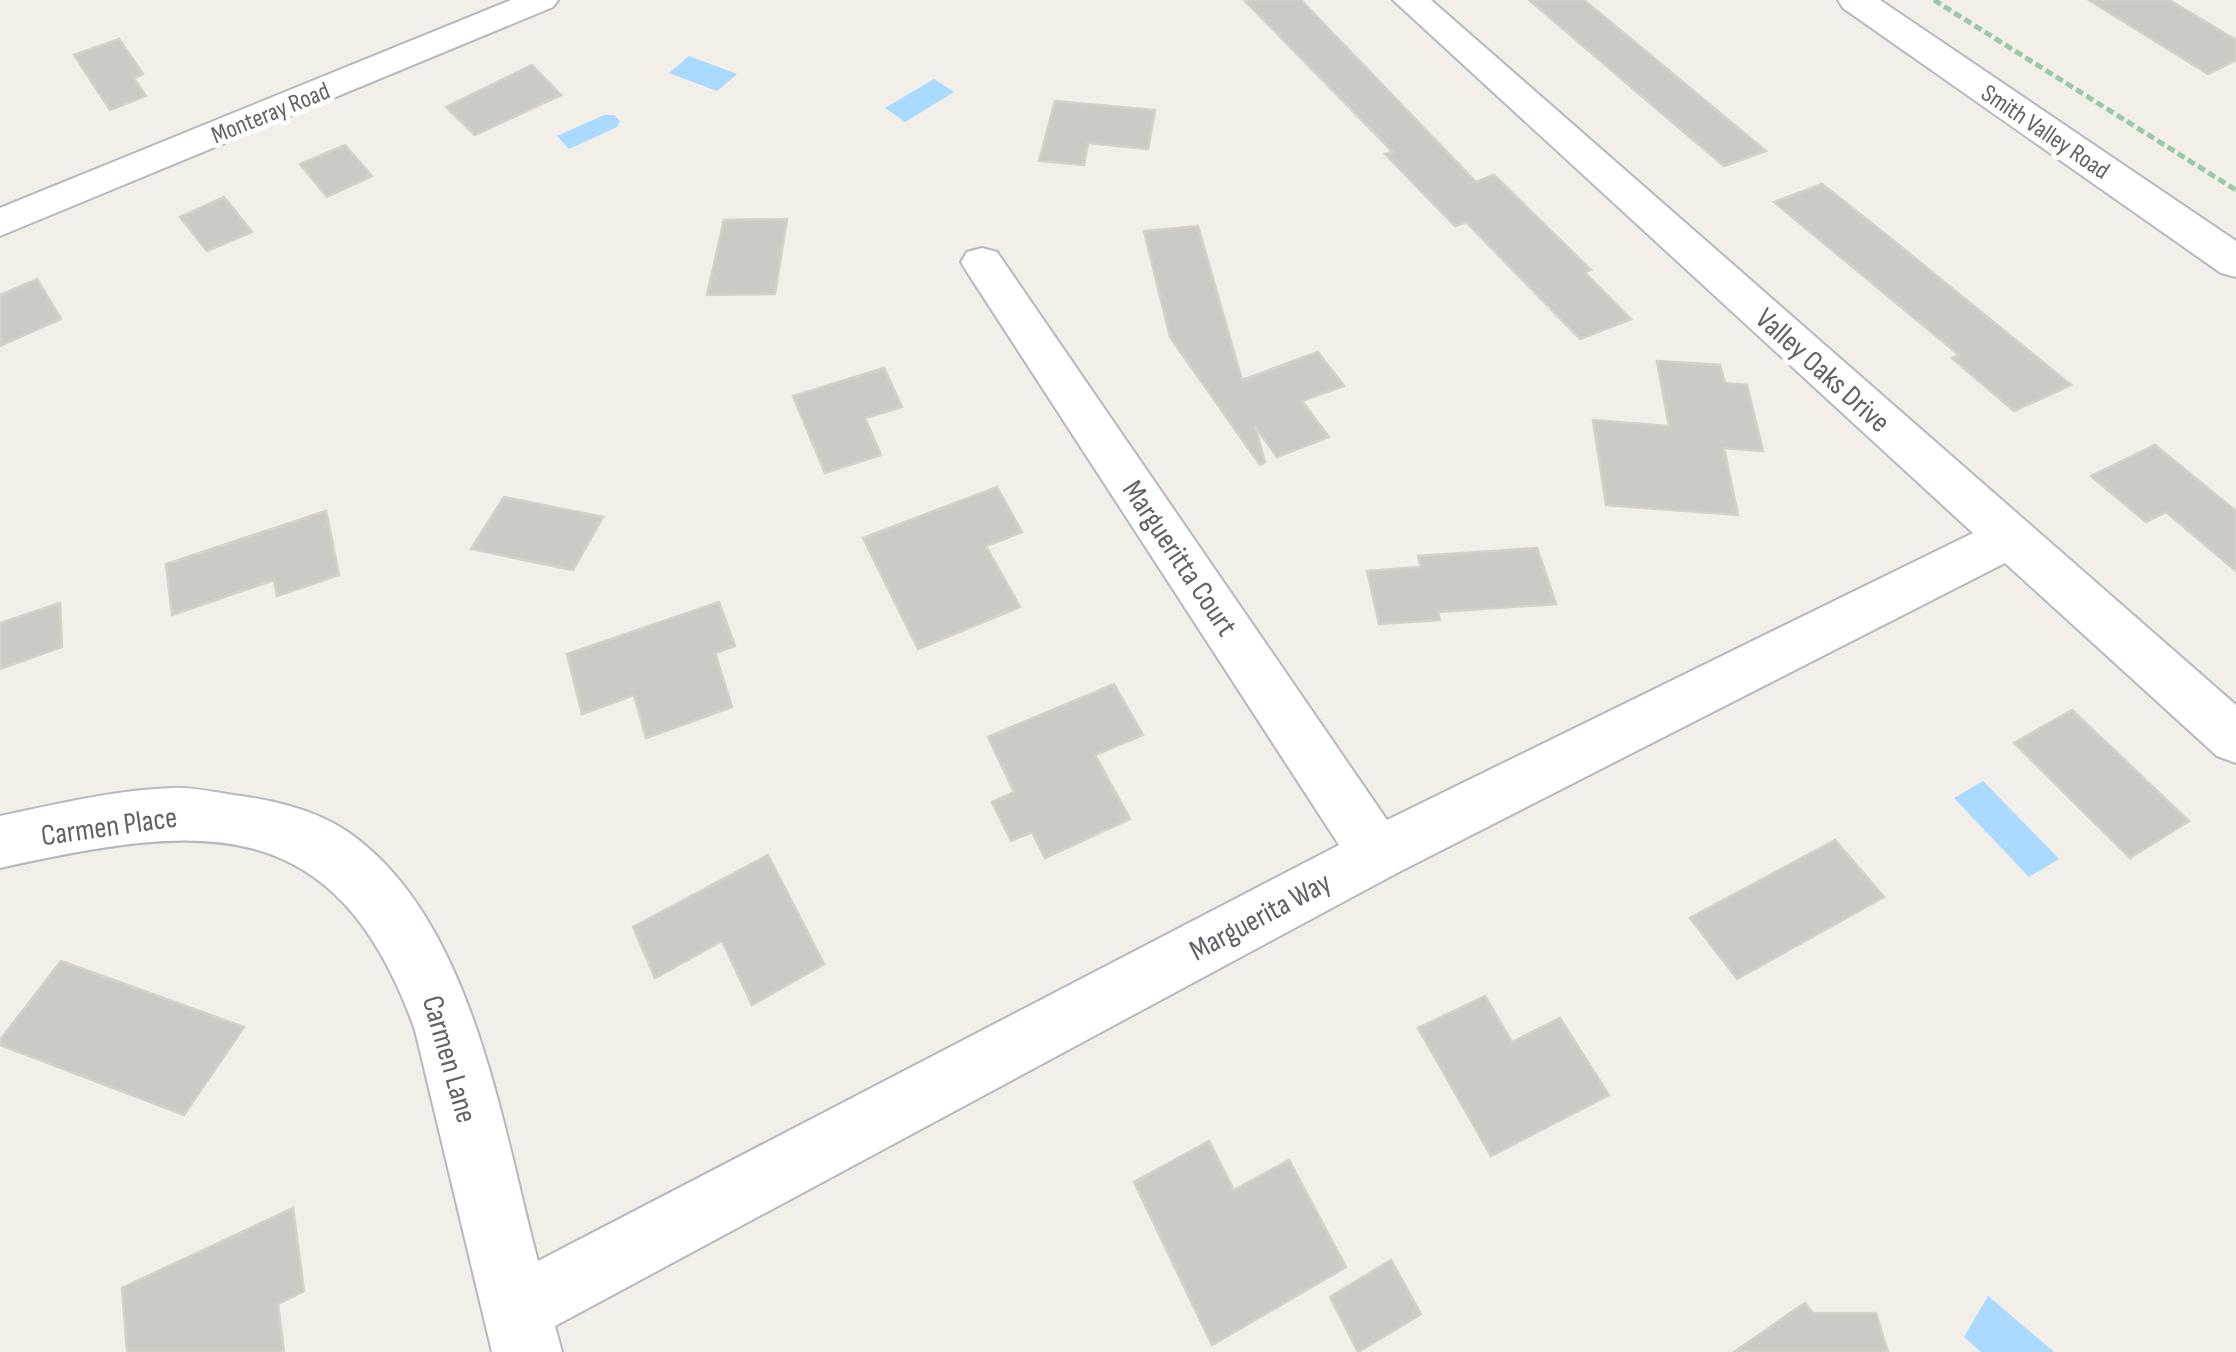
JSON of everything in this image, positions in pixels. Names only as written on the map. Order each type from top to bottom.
[{"type":"main road","name":"Smith Valley Road","points":[[1856,0],[2236,262]]},
{"type":"street","name":"Monteray Road","points":[[0,224],[540,0]]},
{"type":"street","name":"Valley Oaks Drive","points":[[1410,0],[2236,739]]},
{"type":"street","name":"Margueritta Court","points":[[982,262],[1377,854]]},
{"type":"street","name":"Marguerita Way","points":[[522,1330],[1377,854],[2010,538]]},
{"type":"street","name":"Carmen Place","points":[[0,842],[93,822],[176,813],[277,827]]},
{"type":"street","name":"Carmen Lane","points":[[277,827],[326,850],[375,893],[421,964],[446,1030],[522,1330]]},
{"type":"path","points":[[1934,0],[2236,190]]},
{"type":"water","points":[[689,56],[737,74],[717,91],[669,73]]},
{"type":"water","points":[[934,79],[954,92],[905,122],[885,108]]},
{"type":"water","points":[[604,115],[614,115],[620,121],[617,127],[569,149],[557,136]]},
{"type":"water","points":[[1983,781],[2059,859],[2029,877],[1954,798]]},
{"type":"water","points":[[1988,1296],[2054,1352],[1981,1352],[1964,1337]]},
{"type":"building","points":[[1244,0],[1301,0],[1476,182],[1494,175],[1591,270],[1584,272],[1631,319],[1580,339],[1466,222],[1455,226],[1385,154],[1393,152]]},
{"type":"building","points":[[1529,0],[1584,0],[1766,151],[1724,166]]},
{"type":"building","points":[[2089,0],[2169,0],[2236,40],[2236,60],[2208,74]]},
{"type":"building","points":[[119,39],[143,74],[134,78],[146,96],[110,110],[74,55]]},
{"type":"building","points":[[532,65],[561,95],[475,135],[446,107]]},
{"type":"building","points":[[1055,101],[1155,110],[1148,149],[1088,143],[1084,165],[1039,161]]},
{"type":"building","points":[[345,145],[372,176],[327,197],[300,164]]},
{"type":"building","points":[[1822,184],[2071,385],[2014,411],[1952,358],[1959,355],[1774,202]]},
{"type":"building","points":[[224,197],[252,232],[207,251],[180,217]]},
{"type":"building","points":[[787,219],[775,294],[707,295],[724,220]]},
{"type":"building","points":[[1198,226],[1242,380],[1318,352],[1344,386],[1302,401],[1329,437],[1277,457],[1255,426],[1265,462],[1260,465],[1170,337],[1144,231]]},
{"type":"building","points":[[37,279],[61,319],[0,346],[0,295]]},
{"type":"building","points":[[1657,361],[1720,365],[1725,383],[1747,385],[1763,451],[1724,448],[1738,515],[1606,505],[1593,420],[1669,426]]},
{"type":"building","points":[[884,368],[902,407],[865,418],[881,455],[825,473],[793,396]]},
{"type":"building","points":[[2155,445],[2236,511],[2236,571],[2166,512],[2146,522],[2091,476]]},
{"type":"building","points":[[997,487],[1022,532],[986,546],[1020,607],[918,649],[863,538]]},
{"type":"building","points":[[504,497],[603,517],[573,570],[471,549]]},
{"type":"building","points":[[326,511],[339,575],[277,596],[274,580],[172,615],[166,564]]},
{"type":"building","points":[[1537,548],[1556,604],[1438,612],[1440,620],[1379,624],[1367,571],[1421,567],[1418,556]]},
{"type":"building","points":[[719,602],[735,646],[715,653],[732,707],[646,738],[634,695],[582,714],[567,654]]},
{"type":"building","points":[[60,603],[62,647],[0,669],[0,623]]},
{"type":"building","points":[[1114,684],[1143,735],[1095,755],[1130,819],[1045,858],[1032,832],[1011,841],[992,802],[1014,792],[988,737]]},
{"type":"building","points":[[2072,710],[2189,821],[2130,858],[2014,743]]},
{"type":"building","points":[[1835,840],[1884,897],[1737,979],[1690,918]]},
{"type":"building","points":[[768,855],[824,964],[752,1005],[722,941],[655,978],[633,927]]},
{"type":"building","points":[[61,961],[244,1027],[184,1115],[0,1045]]},
{"type":"building","points":[[1485,996],[1512,1042],[1560,1018],[1609,1095],[1491,1156],[1418,1028]]},
{"type":"building","points":[[1209,1141],[1234,1190],[1289,1160],[1346,1267],[1212,1345],[1134,1182]]},
{"type":"building","points":[[293,1208],[304,1291],[278,1304],[284,1352],[127,1352],[122,1288]]},
{"type":"building","points":[[1391,1260],[1421,1314],[1358,1352],[1330,1297]]},
{"type":"building","points":[[1805,1303],[1813,1313],[1876,1313],[1888,1352],[1734,1352]]}]
